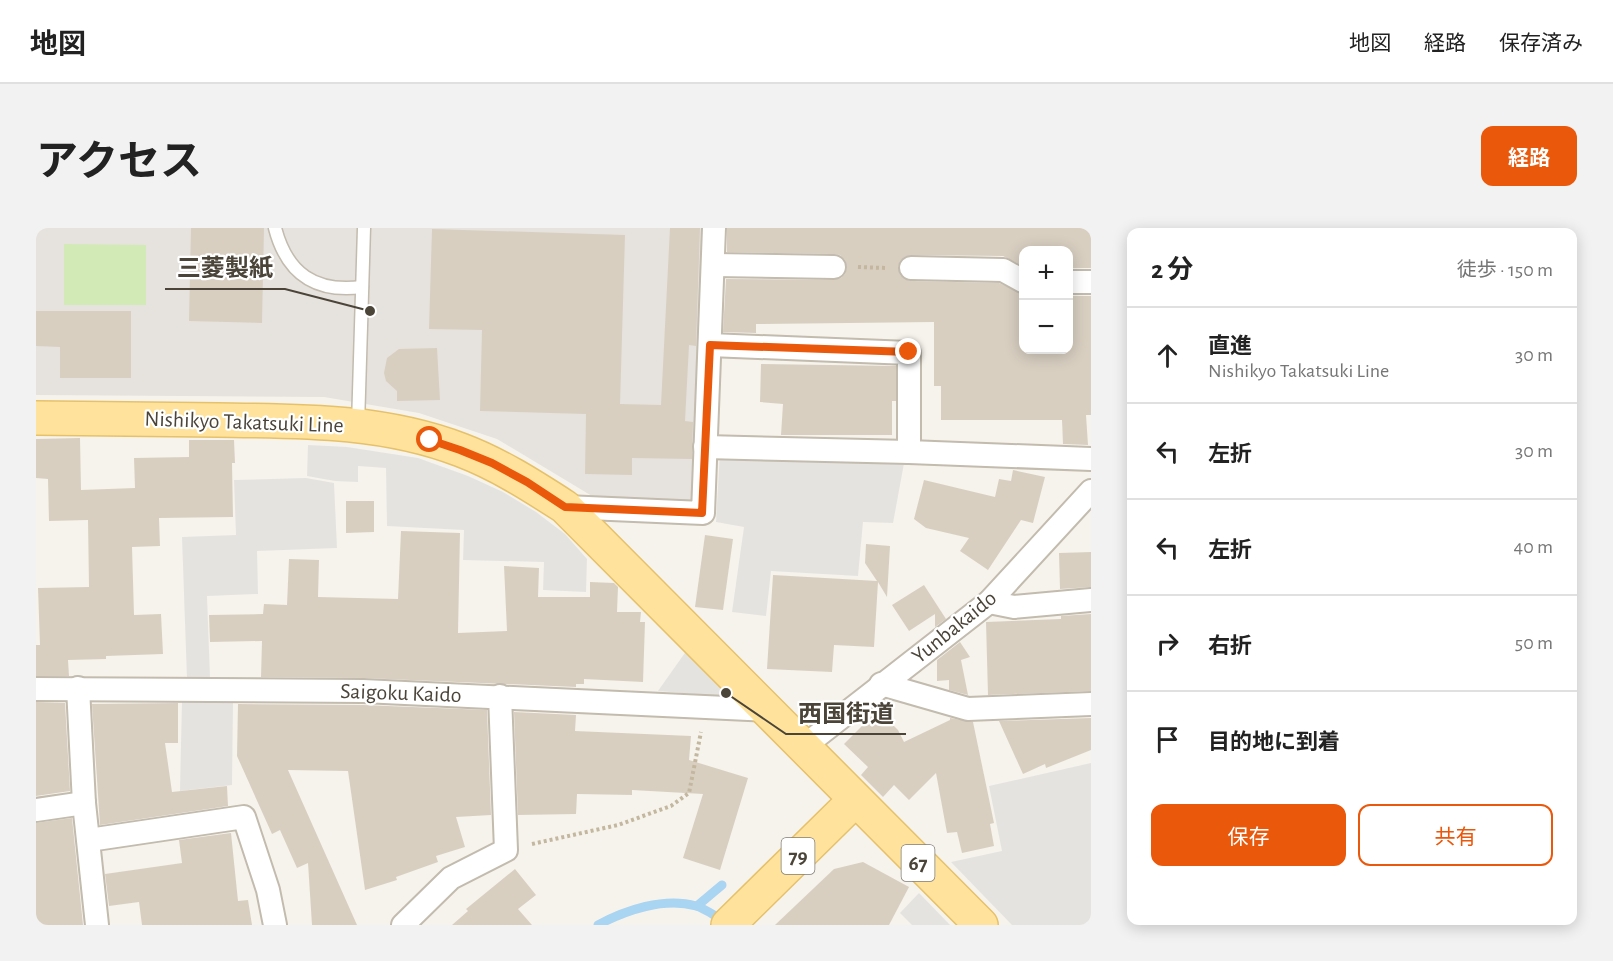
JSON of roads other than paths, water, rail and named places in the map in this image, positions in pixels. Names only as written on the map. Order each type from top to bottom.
[{"type":"main road","name":"Nishikyo Takatsuki Line","points":[[36,418],[312,421],[358,426],[393,431],[460,450],[527,482],[565,507],[981,925]]},
{"type":"main road","name":"79","points":[[735,919],[855,800]]},
{"type":"street","points":[[565,507],[702,513],[714,228]]},
{"type":"street","points":[[714,265],[834,267]]},
{"type":"street","points":[[911,268],[1003,270],[1019,279]]},
{"type":"street","points":[[1073,282],[1091,282]]},
{"type":"street","points":[[710,345],[909,352],[909,452]]},
{"type":"street","points":[[705,447],[1091,459]]},
{"type":"street","name":"Yunbakaido","points":[[803,747],[989,602],[1091,491]]},
{"type":"street","points":[[989,602],[1014,607],[1091,600]]},
{"type":"street","points":[[881,684],[968,709],[1091,704]]},
{"type":"street","points":[[78,688],[84,803],[97,925]]},
{"type":"street","name":"Saigoku Kaido","points":[[36,689],[363,691],[766,710]]},
{"type":"street","points":[[402,925],[451,878],[506,850],[500,696]]},
{"type":"street","points":[[36,810],[84,803]]},
{"type":"street","points":[[88,840],[244,817],[268,890],[274,925]]},
{"type":"lane","points":[[274,228],[282,252],[297,271],[317,284],[341,289],[362,287]]},
{"type":"lane","points":[[358,426],[364,228]]},
{"type":"waterway","points":[[697,906],[722,885]]},
{"type":"waterway","points":[[598,925],[646,906],[671,903],[696,906],[725,921]]},
{"type":"place","name":"三菱製紙","points":[[370,311]]},
{"type":"place","name":"西国街道","points":[[726,693]]}]
